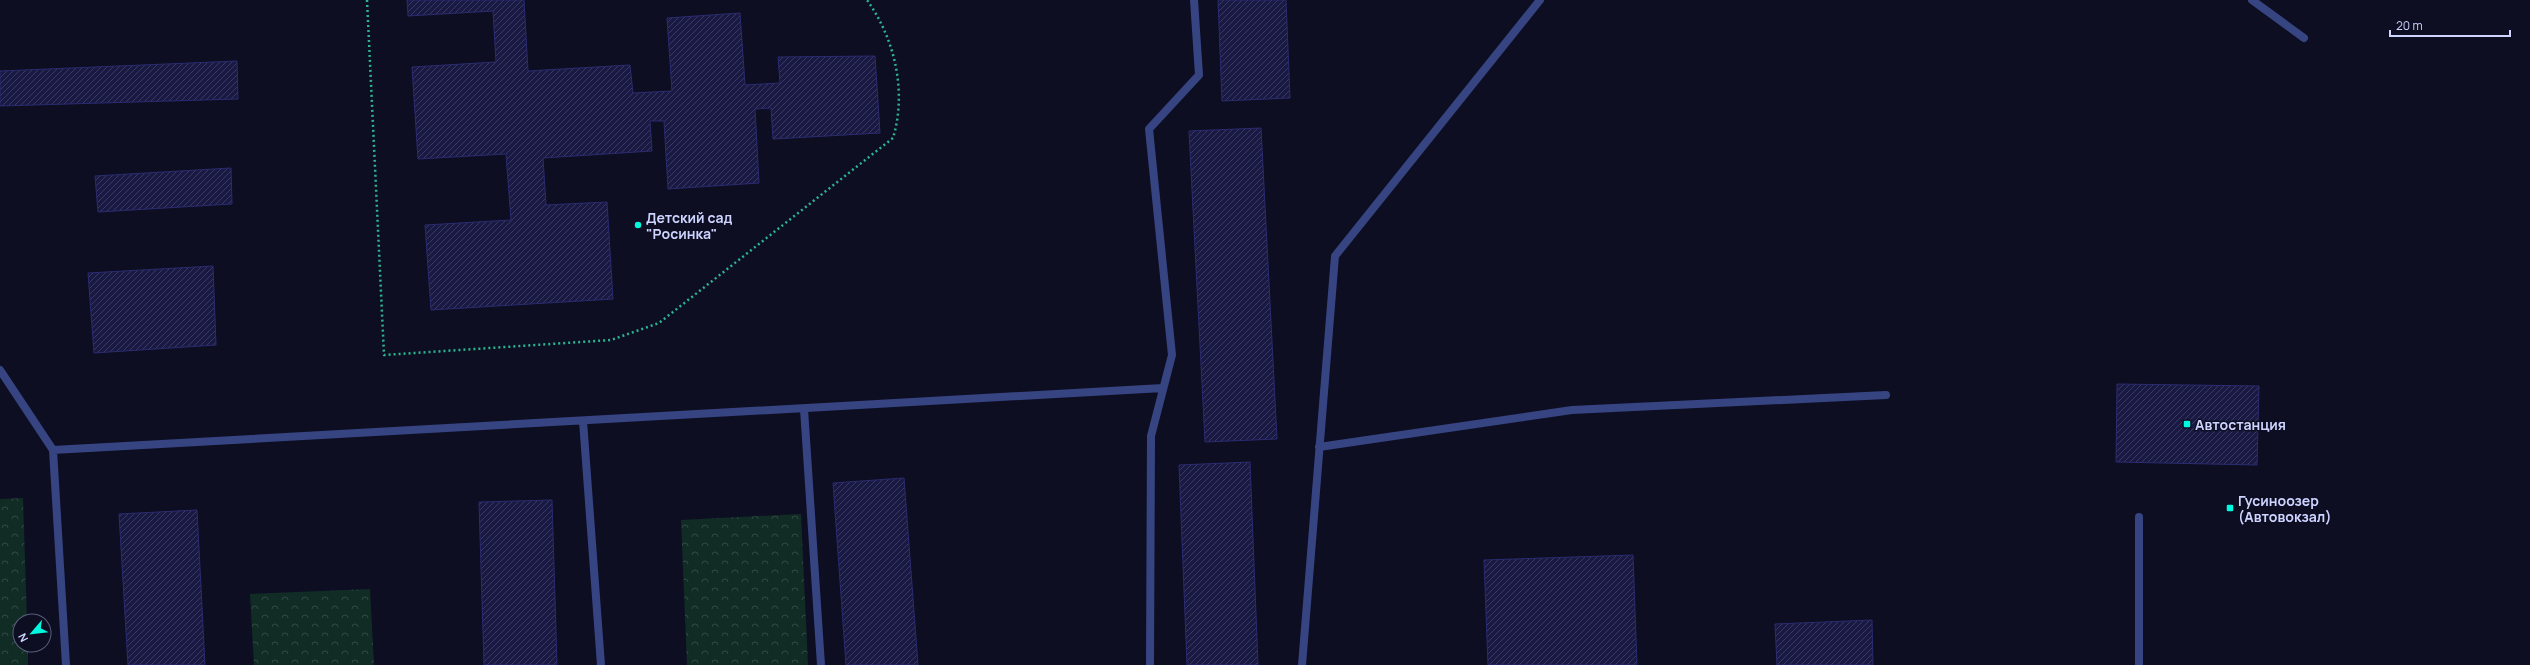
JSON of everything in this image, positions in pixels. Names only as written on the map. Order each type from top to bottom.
[{"type":"street","points":[[1150,665],[1151,436],[1172,355],[1148,129],[1199,75],[1194,0]]},
{"type":"street","points":[[1302,665],[1335,256],[1540,0]]},
{"type":"street","points":[[2252,0],[2304,38]]},
{"type":"street","points":[[0,370],[53,450],[66,665]]},
{"type":"street","points":[[53,450],[1163,388]]},
{"type":"street","points":[[1319,447],[1572,410],[1886,395]]},
{"type":"street","points":[[804,409],[821,665]]},
{"type":"street","points":[[583,421],[601,665]]},
{"type":"street","points":[[2139,517],[2139,665]]},
{"type":"path","points":[[367,0],[384,355],[612,340],[659,322],[893,138],[900,118],[900,105],[892,46],[877,14],[868,0]]},
{"type":"green space","points":[[23,498],[27,613],[12,613],[12,653],[28,653],[28,665],[0,665],[0,499]]},
{"type":"green space","points":[[801,514],[808,665],[687,665],[681,520]]},
{"type":"green space","points":[[370,589],[374,665],[254,665],[250,594]]},
{"type":"building","points":[[407,0],[524,0],[528,71],[630,65],[633,93],[672,91],[667,18],[740,13],[745,85],[780,83],[778,57],[875,56],[880,133],[773,139],[771,108],[755,109],[759,183],[668,189],[664,121],[650,121],[652,151],[543,158],[546,205],[607,202],[613,299],[431,310],[425,225],[511,220],[506,154],[418,159],[412,67],[496,62],[493,11],[408,16]]},
{"type":"building","points":[[1218,0],[1286,0],[1290,98],[1222,101]]},
{"type":"building","points":[[237,61],[238,99],[0,106],[0,71]]},
{"type":"building","points":[[1261,128],[1277,439],[1205,442],[1189,131]]},
{"type":"building","points":[[231,168],[232,204],[98,212],[95,176]]},
{"type":"building","points":[[213,266],[216,345],[94,353],[88,273]]},
{"type":"building","name":"Автостанция","points":[[2117,384],[2259,386],[2257,465],[2116,462]]},
{"type":"building","points":[[1250,462],[1258,665],[1187,665],[1179,465]]},
{"type":"building","points":[[904,478],[918,665],[846,665],[833,483]]},
{"type":"building","points":[[552,500],[557,665],[484,665],[479,502]]},
{"type":"building","points":[[197,510],[205,665],[128,665],[119,514]]},
{"type":"building","points":[[1633,555],[1637,665],[1488,665],[1484,560]]},
{"type":"building","points":[[1872,620],[1873,665],[1777,665],[1775,624]]},
{"type":"place","name":"Детский сад \"Росинка\"","points":[[638,225]]},
{"type":"place","name":"Автостанция","points":[[2187,424]]},
{"type":"place","name":"Гусиноозер (Автовокзал)","points":[[2230,508]]}]
